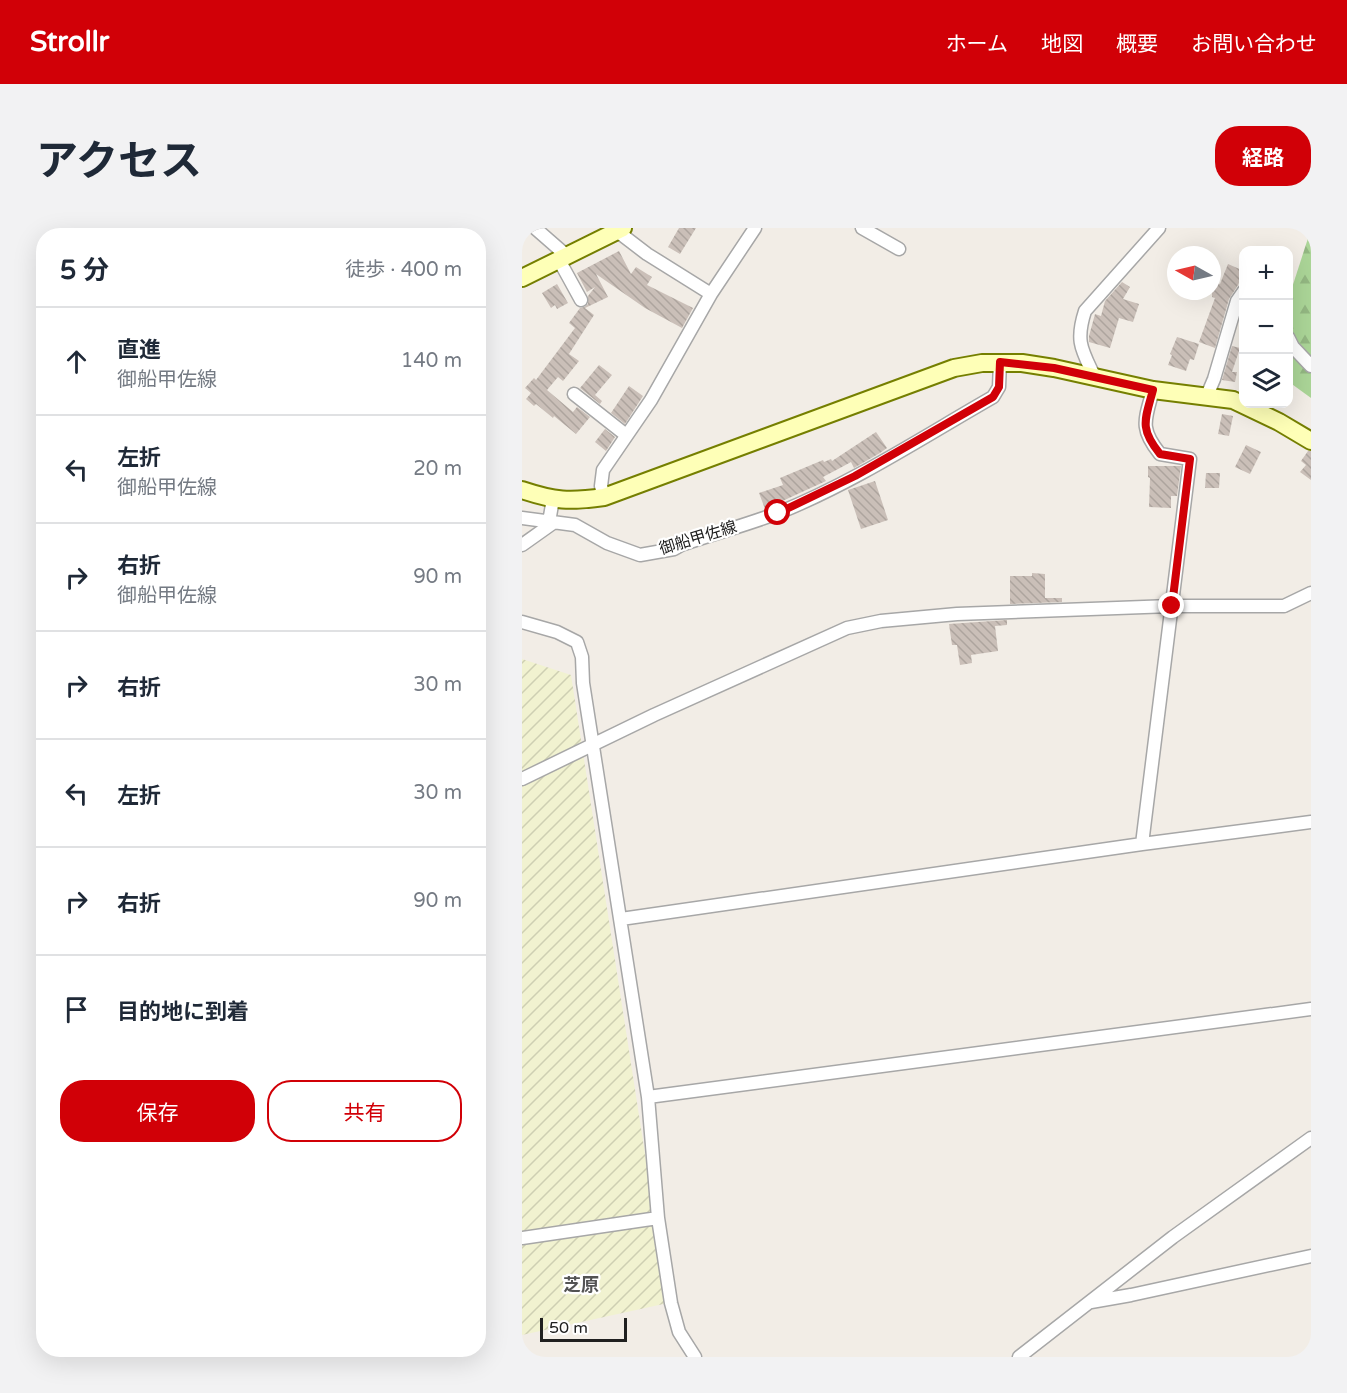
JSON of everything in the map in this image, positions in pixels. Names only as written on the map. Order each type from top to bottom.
[{"type":"main road","points":[[522,278],[620,229]]},
{"type":"main road","points":[[522,490],[554,499],[575,501],[604,497],[954,368],[1000,362],[1054,368],[1153,390],[1233,400],[1279,422],[1311,441]]},
{"type":"street","points":[[535,228],[563,258],[581,300]]},
{"type":"street","points":[[604,497],[600,478],[603,470],[651,400],[711,294],[755,228]]},
{"type":"street","points":[[862,228],[899,249]]},
{"type":"street","points":[[1095,378],[1080,345],[1081,324],[1085,311],[1159,228]]},
{"type":"street","points":[[620,229],[647,254],[711,294]]},
{"type":"street","points":[[1206,398],[1239,299]]},
{"type":"street","points":[[1293,347],[1311,366]]},
{"type":"street","name":"御船甲佐線","points":[[522,518],[575,525],[607,543],[640,555],[674,549],[778,513],[855,476],[993,397],[999,387],[1000,362]]},
{"type":"street","points":[[1142,844],[1190,459],[1160,454],[1149,440],[1144,423],[1153,390]]},
{"type":"street","points":[[574,394],[626,435]]},
{"type":"street","points":[[522,545],[551,523],[554,499]]},
{"type":"street","points":[[522,779],[654,715],[847,628],[881,621],[957,614],[1172,606],[1284,606],[1311,593]]},
{"type":"street","points":[[522,622],[557,632],[577,642],[582,657],[583,682],[648,1097],[658,1218],[671,1303],[679,1332],[695,1357]]},
{"type":"street","points":[[621,919],[1311,822]]},
{"type":"street","points":[[648,1097],[1311,1009]]},
{"type":"street","points":[[1019,1357],[1173,1237],[1311,1138]]},
{"type":"street","points":[[522,1238],[658,1218]]},
{"type":"street","points":[[1089,1302],[1311,1256]]},
{"type":"green space","points":[[1311,229],[1311,398],[1293,385],[1293,285]]},
{"type":"green space","points":[[522,659],[571,675],[668,1303],[522,1335]]},
{"type":"building","points":[[679,228],[696,228],[680,254],[668,247]]},
{"type":"building","points":[[619,251],[631,274],[636,267],[652,277],[647,285],[693,308],[682,328],[645,308],[596,274],[608,297],[585,308],[594,315],[569,354],[579,361],[563,381],[558,377],[547,390],[573,412],[577,407],[590,417],[576,434],[554,416],[553,418],[526,399],[531,393],[525,388],[534,378],[536,380],[575,328],[569,323],[580,308],[588,304],[588,296],[595,287],[587,292],[577,273]]},
{"type":"building","points":[[1228,264],[1239,269],[1239,283],[1229,299],[1215,348],[1199,342],[1214,300],[1221,300],[1221,282]]},
{"type":"building","points":[[1122,282],[1130,287],[1123,299],[1139,304],[1133,322],[1119,318],[1110,348],[1089,342],[1095,314],[1101,316],[1105,301]]},
{"type":"building","points":[[557,284],[568,303],[557,309],[555,305],[551,308],[542,293]]},
{"type":"building","points":[[1177,337],[1199,344],[1194,360],[1190,359],[1186,371],[1168,365]]},
{"type":"building","points":[[1232,346],[1239,348],[1232,372],[1237,372],[1235,382],[1222,380]]},
{"type":"building","points":[[599,365],[612,375],[595,395],[602,401],[600,404],[580,388]]},
{"type":"building","points":[[629,386],[643,396],[625,424],[611,413]]},
{"type":"building","points":[[1222,414],[1233,416],[1229,436],[1218,434]]},
{"type":"building","points":[[605,429],[615,437],[606,451],[595,442]]},
{"type":"building","points":[[876,432],[887,448],[880,453],[854,468],[851,462],[823,477],[826,481],[765,509],[759,493],[783,485],[780,478],[823,460],[824,462],[831,459],[832,461]]},
{"type":"building","points":[[1246,445],[1261,452],[1250,474],[1235,467]]},
{"type":"building","points":[[1308,451],[1311,451],[1311,480],[1300,472],[1306,465],[1301,461]]},
{"type":"building","points":[[1148,466],[1181,466],[1177,496],[1171,496],[1171,508],[1149,507]]},
{"type":"building","points":[[1206,473],[1220,473],[1219,488],[1205,488]]},
{"type":"building","points":[[875,481],[888,520],[861,529],[848,490]]},
{"type":"building","points":[[1032,573],[1045,574],[1045,598],[1062,598],[1062,602],[1010,604],[1010,576],[1032,576]]},
{"type":"building","points":[[1007,620],[1007,625],[995,626],[998,651],[971,655],[972,663],[960,665],[957,645],[952,645],[949,624]]},
{"type":"district","name":"芝原","points":[[581,1285]]},
{"type":"route","points":[[778,513],[855,476],[993,397],[999,387],[1000,362],[1054,368],[1153,390],[1144,423],[1149,440],[1160,454],[1190,459],[1172,606]]}]
